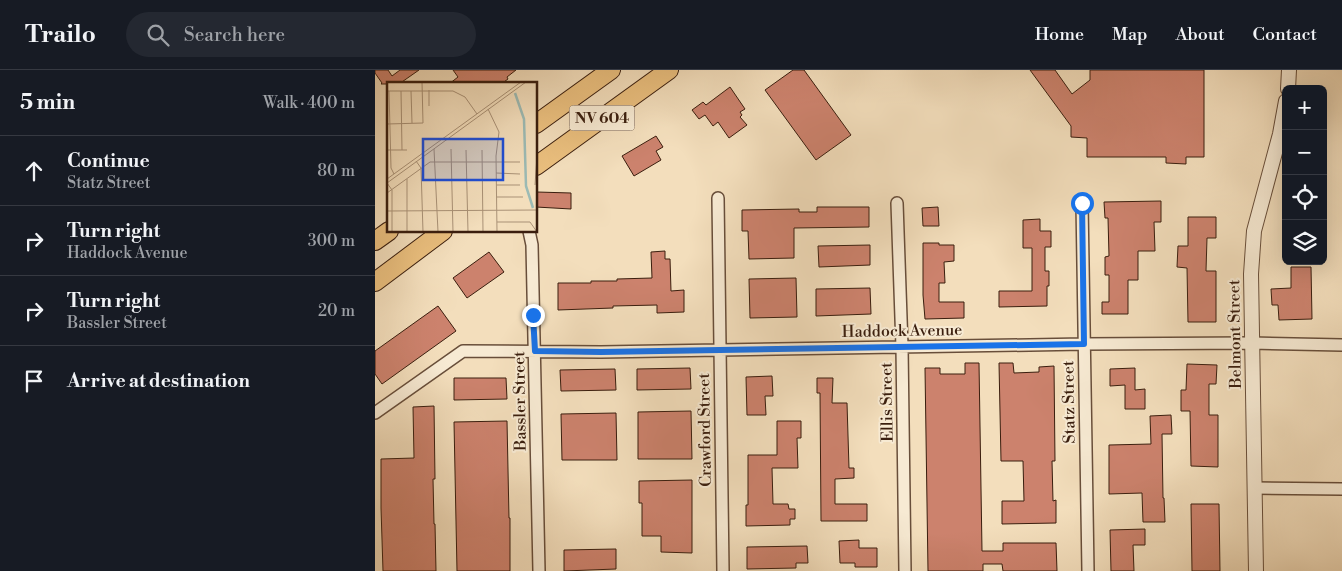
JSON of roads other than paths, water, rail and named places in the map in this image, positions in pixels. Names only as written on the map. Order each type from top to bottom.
[{"type":"main road","name":"NV 604","points":[[537,123],[611,70]]},
{"type":"main road","name":"NV 604","points":[[537,165],[669,70]]},
{"type":"main road","points":[[375,241],[388,232]]},
{"type":"main road","points":[[375,282],[441,232]]},
{"type":"street","points":[[1288,85],[1289,70]]},
{"type":"street","name":"Belmont Street","points":[[1256,571],[1251,274],[1254,231],[1282,123]]},
{"type":"street","name":"Crawford Street","points":[[718,198],[723,571]]},
{"type":"street","name":"Ellis Street","points":[[897,203],[903,347],[905,571]]},
{"type":"street","name":"Statz Street","points":[[1082,203],[1088,571]]},
{"type":"street","name":"Bassler Street","points":[[529,232],[532,245],[539,571]]},
{"type":"street","name":"Haddock Avenue","points":[[375,412],[463,351],[601,352],[1084,344],[1342,344]]},
{"type":"street","points":[[1255,488],[1342,489]]}]
